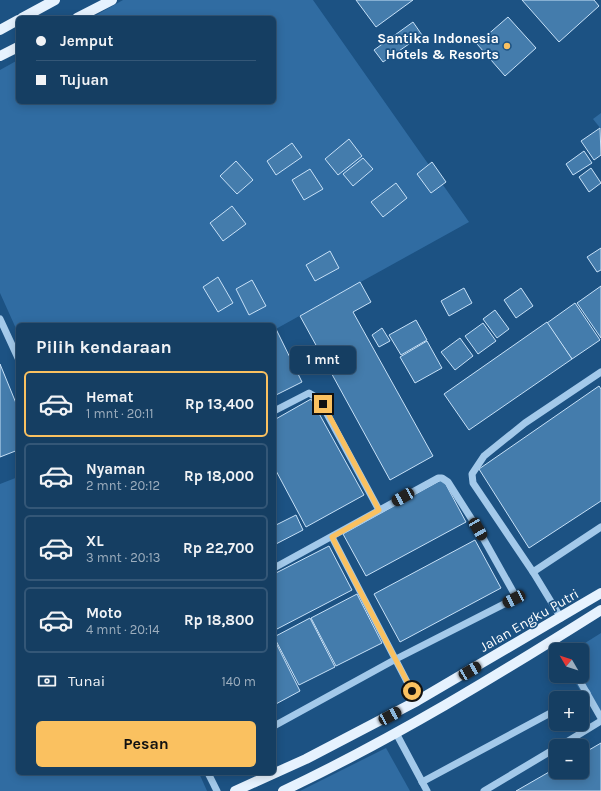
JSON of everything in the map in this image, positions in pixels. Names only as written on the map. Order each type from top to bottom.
[{"type":"main road","points":[[26,16],[55,0]]},
{"type":"main road","points":[[80,16],[112,0]]},
{"type":"main road","points":[[0,30],[16,21]]},
{"type":"main road","points":[[0,56],[16,48]]},
{"type":"main road","name":"Jalan Engku Putri","points":[[276,773],[306,759],[418,701],[561,618],[601,593]]},
{"type":"main road","name":"Jalan Engku Putri","points":[[283,791],[396,733],[554,640],[601,610]]},
{"type":"main road","name":"Jalan Engku Putri","points":[[235,791],[270,775]]},
{"type":"street","points":[[0,319],[16,354]]},
{"type":"street","points":[[561,618],[533,572],[473,483],[472,474],[484,456],[513,432],[601,372]]},
{"type":"street","points":[[276,410],[309,393],[319,399],[379,510]]},
{"type":"street","points":[[276,567],[438,478],[445,479],[478,529],[515,595],[514,599],[396,658],[276,725]]},
{"type":"street","points":[[533,572],[601,527]]},
{"type":"street","points":[[332,537],[418,701]]},
{"type":"street","points":[[589,697],[601,718]]},
{"type":"street","points":[[422,782],[549,714]]},
{"type":"street","points":[[572,739],[601,722]]},
{"type":"street","points":[[396,733],[427,791]]},
{"type":"street","points":[[484,791],[549,752]]},
{"type":"street","points":[[209,775],[217,791]]},
{"type":"shaded area","points":[[123,0],[313,0],[469,222],[276,329],[276,323],[16,323],[16,329],[0,293],[0,70],[16,61],[16,104],[276,104],[276,16],[95,16]]},
{"type":"shaded area","points":[[601,113],[601,129],[593,119]]},
{"type":"shaded area","points":[[16,478],[16,775],[200,775],[207,791],[0,791],[0,484]]},
{"type":"shaded area","points":[[601,633],[601,723],[589,704],[589,691],[581,691],[575,683],[589,683],[589,643],[585,643]]},
{"type":"shaded area","points":[[386,748],[410,791],[300,791]]},
{"type":"building","points":[[356,0],[413,0],[376,27]]},
{"type":"building","points":[[522,0],[594,0],[599,6],[559,42]]},
{"type":"building","name":"Santika Indonesia Hotels & Resorts","points":[[508,17],[536,48],[505,76],[477,44]]},
{"type":"building","points":[[413,22],[422,35],[383,62],[374,50]]},
{"type":"building","points":[[600,128],[601,155],[594,160],[581,141]]},
{"type":"building","points":[[349,139],[362,156],[338,175],[325,159]]},
{"type":"building","points":[[292,143],[302,157],[276,175],[267,161]]},
{"type":"building","points":[[584,151],[592,163],[573,175],[566,164]]},
{"type":"building","points":[[363,158],[373,169],[353,186],[343,174]]},
{"type":"building","points":[[236,161],[253,180],[237,194],[220,176]]},
{"type":"building","points":[[432,162],[446,182],[431,193],[417,174]]},
{"type":"building","points":[[591,168],[601,183],[589,192],[579,177]]},
{"type":"building","points":[[310,169],[323,189],[304,200],[292,180]]},
{"type":"building","points":[[396,183],[407,198],[383,217],[371,202]]},
{"type":"building","points":[[232,206],[246,224],[223,241],[210,223]]},
{"type":"building","points":[[601,248],[601,270],[597,272],[587,257]]},
{"type":"building","points":[[330,251],[339,268],[315,281],[306,265]]},
{"type":"building","points":[[218,277],[233,303],[218,312],[203,287]]},
{"type":"building","points":[[252,280],[266,306],[249,315],[236,289]]},
{"type":"building","points":[[360,282],[371,302],[353,312],[433,456],[390,480],[300,316]]},
{"type":"building","points":[[601,286],[601,338],[577,303]]},
{"type":"building","points":[[464,288],[472,303],[449,316],[441,301]]},
{"type":"building","points":[[521,288],[533,306],[516,318],[504,300]]},
{"type":"building","points":[[575,303],[600,340],[572,359],[547,323]]},
{"type":"building","points":[[495,310],[509,329],[497,338],[483,319]]},
{"type":"building","points":[[416,320],[427,340],[401,355],[389,335]]},
{"type":"building","points":[[547,322],[572,359],[469,430],[444,394]]},
{"type":"building","points":[[483,323],[496,341],[478,354],[465,336]]},
{"type":"building","points":[[382,328],[390,341],[379,347],[372,335]]},
{"type":"building","points":[[276,329],[302,382],[276,395]]},
{"type":"building","points":[[460,338],[473,356],[455,370],[441,352]]},
{"type":"building","points":[[427,341],[442,368],[415,383],[400,357]]},
{"type":"building","points":[[0,364],[16,403],[16,451],[0,457]]},
{"type":"building","points":[[599,386],[601,389],[601,501],[529,548],[479,469]]},
{"type":"building","points":[[311,399],[364,495],[306,527],[276,471],[276,419]]},
{"type":"building","points":[[443,479],[466,522],[366,576],[343,534]]},
{"type":"building","points":[[296,515],[303,530],[276,544],[276,525]]},
{"type":"building","points":[[475,540],[501,588],[400,642],[374,594]]},
{"type":"building","points":[[329,546],[352,590],[277,629],[276,573]]},
{"type":"building","points":[[357,594],[382,643],[336,666],[311,618]]},
{"type":"building","points":[[310,618],[335,667],[299,685],[276,641],[276,636]]},
{"type":"building","points":[[276,643],[300,691],[276,704]]},
{"type":"building","points":[[601,743],[601,791],[516,791],[549,772],[549,779],[589,779],[589,750]]},
{"type":"place","name":"Santika Indonesia Hotels & Resorts","points":[[507,46]]},
{"type":"route","points":[[323,404],[379,510],[332,537],[412,691]]}]
